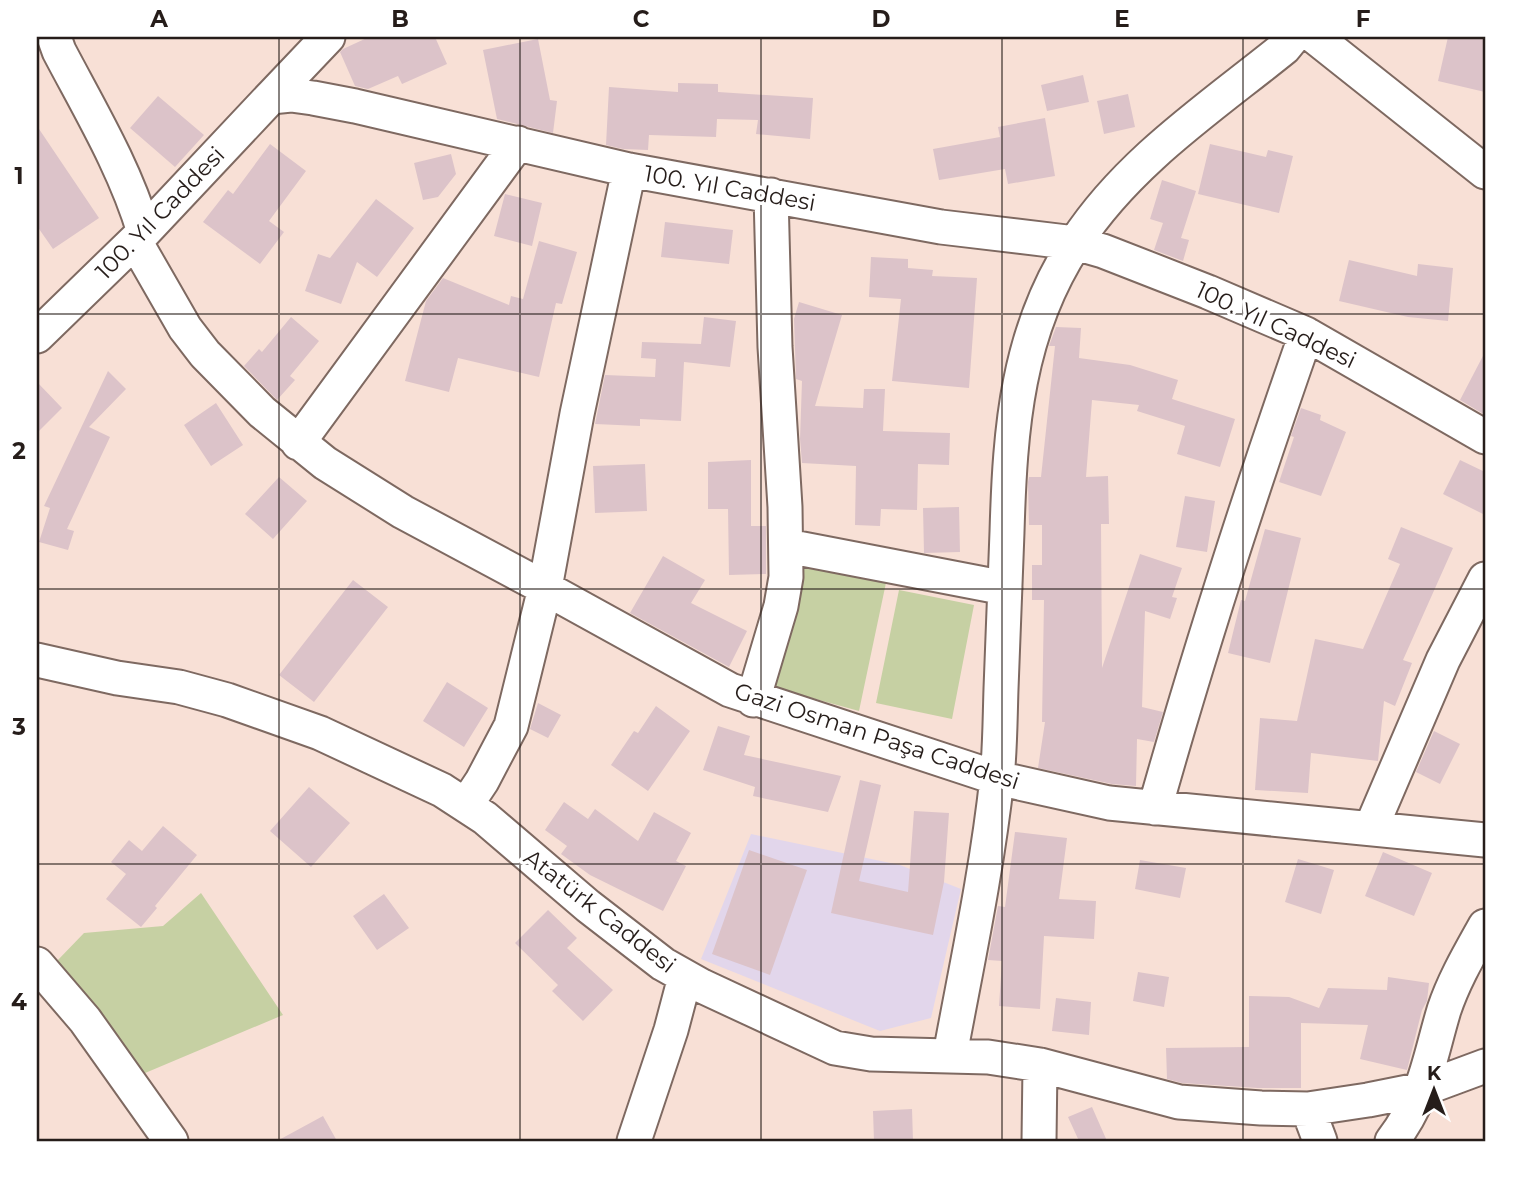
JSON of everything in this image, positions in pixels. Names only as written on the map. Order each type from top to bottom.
[{"type":"street","points":[[271,96],[328,37]]},
{"type":"street","points":[[950,1055],[997,778],[1010,448],[1026,351],[1046,295],[1075,243],[1114,192],[1177,134],[1284,48],[1293,37]]},
{"type":"street","points":[[1315,37],[1485,172]]},
{"type":"street","name":"Gazi Osman Paşa Caddesi","points":[[50,51],[118,163],[134,198],[139,237],[185,328],[241,393],[299,443],[351,482],[403,512],[698,673],[753,700],[997,778],[1109,803],[1485,840]]},
{"type":"street","name":"100. Yıl Caddesi","points":[[37,336],[139,237],[271,96],[291,95],[518,143],[629,170],[941,227],[1075,243],[1103,251],[1307,334],[1485,437]]},
{"type":"street","points":[[299,443],[518,143]]},
{"type":"street","points":[[466,805],[510,726],[545,588],[577,414],[629,170]]},
{"type":"street","points":[[753,700],[784,593],[787,546],[775,346],[771,195]]},
{"type":"street","points":[[1155,808],[1232,552],[1307,334]]},
{"type":"street","points":[[787,546],[1005,588]]},
{"type":"street","points":[[1371,828],[1443,660],[1485,579]]},
{"type":"street","name":"Atatürk Caddesi","points":[[37,660],[117,678],[179,687],[270,714],[373,757],[442,790],[485,818],[618,931],[663,964],[835,1048],[871,1054],[988,1057],[1040,1065],[1179,1102],[1250,1108],[1308,1109],[1423,1089],[1485,1066]]},
{"type":"street","points":[[1392,1141],[1412,1113],[1423,1089],[1445,1007],[1465,961],[1485,926]]},
{"type":"street","points":[[37,964],[85,1020],[171,1141]]},
{"type":"street","points":[[634,1141],[671,1030],[685,977]]},
{"type":"street","points":[[1039,1141],[1040,1065]]},
{"type":"street","points":[[1308,1109],[1320,1141]]},
{"type":"shaded area","points":[[751,834],[900,865],[961,889],[931,1018],[880,1031],[701,959]]},
{"type":"green space","points":[[805,561],[887,578],[859,711],[772,687],[797,601]]},
{"type":"green space","points":[[899,590],[974,605],[952,719],[876,703]]},
{"type":"green space","points":[[201,893],[283,1015],[138,1076],[56,962],[84,933],[163,926]]},
{"type":"building","points":[[369,37],[435,37],[447,64],[402,84],[398,76],[368,89],[355,86],[340,52]]},
{"type":"building","points":[[1448,37],[1485,37],[1485,92],[1438,81]]},
{"type":"building","points":[[538,39],[550,100],[557,101],[553,133],[497,119],[483,50]]},
{"type":"building","points":[[1083,75],[1089,102],[1047,111],[1041,85]]},
{"type":"building","points":[[678,83],[718,84],[718,92],[813,98],[810,139],[756,134],[758,120],[717,119],[716,137],[649,135],[648,150],[606,145],[609,87],[678,92]]},
{"type":"building","points":[[1128,94],[1135,127],[1104,134],[1097,101]]},
{"type":"building","points":[[158,96],[204,135],[175,167],[130,128]]},
{"type":"building","points":[[1045,118],[1055,176],[1008,184],[1005,169],[939,180],[933,149],[1000,137],[998,127]]},
{"type":"building","points":[[37,126],[99,218],[53,249],[37,226]]},
{"type":"building","points":[[270,144],[306,171],[269,221],[284,232],[260,264],[203,222],[228,190],[233,194]]},
{"type":"building","points":[[1210,144],[1266,157],[1268,150],[1293,156],[1279,213],[1198,194]]},
{"type":"building","points":[[451,154],[456,174],[438,197],[423,200],[414,163]]},
{"type":"building","points":[[1162,180],[1196,191],[1181,238],[1189,240],[1183,261],[1154,250],[1163,223],[1150,219]]},
{"type":"building","points":[[505,194],[542,203],[532,246],[494,236]]},
{"type":"building","points":[[376,199],[414,228],[377,277],[357,262],[341,304],[305,291],[318,254],[330,258]]},
{"type":"building","points":[[665,222],[733,230],[729,264],[661,257]]},
{"type":"building","points":[[539,241],[577,252],[562,304],[556,303],[539,377],[458,358],[449,392],[405,381],[426,301],[443,278],[509,305],[511,296],[523,299]]},
{"type":"building","points":[[871,257],[908,259],[908,268],[933,270],[932,276],[977,278],[969,388],[892,381],[901,299],[869,297]]},
{"type":"building","points":[[1349,260],[1417,276],[1418,264],[1453,268],[1448,321],[1408,317],[1339,301]]},
{"type":"building","points":[[799,302],[842,315],[815,406],[863,408],[864,389],[885,389],[883,431],[950,433],[949,465],[918,464],[917,510],[881,509],[880,526],[855,525],[856,466],[802,463],[802,381],[796,379],[794,319]]},
{"type":"building","points":[[291,317],[319,341],[290,376],[295,380],[277,400],[244,366],[259,349],[262,352]]},
{"type":"building","points":[[704,317],[736,321],[730,367],[684,362],[681,421],[640,419],[640,426],[595,424],[605,375],[655,377],[656,359],[641,358],[642,342],[701,344]]},
{"type":"building","points":[[1056,327],[1081,328],[1079,358],[1130,365],[1178,380],[1172,399],[1235,419],[1220,467],[1177,454],[1185,426],[1137,411],[1139,405],[1092,400],[1086,477],[1108,476],[1109,524],[1101,524],[1102,668],[1140,554],[1182,568],[1172,597],[1177,598],[1170,619],[1145,611],[1142,707],[1163,712],[1154,742],[1137,739],[1136,786],[1112,784],[1038,768],[1045,722],[1042,722],[1044,600],[1032,600],[1032,565],[1042,565],[1042,525],[1029,525],[1028,482],[1029,477],[1041,477],[1055,346],[1049,346]]},
{"type":"building","points":[[1485,352],[1485,415],[1460,400]]},
{"type":"building","points":[[108,371],[126,389],[89,427],[110,437],[67,529],[74,531],[68,550],[39,542],[50,508],[44,506]]},
{"type":"building","points":[[37,382],[62,408],[37,433]]},
{"type":"building","points":[[216,403],[243,445],[211,466],[184,425]]},
{"type":"building","points":[[1301,408],[1321,415],[1320,420],[1346,432],[1321,496],[1279,482]]},
{"type":"building","points":[[751,460],[751,526],[766,526],[766,574],[729,575],[728,509],[708,509],[708,462]]},
{"type":"building","points":[[1460,460],[1485,472],[1485,515],[1443,494]]},
{"type":"building","points":[[645,464],[647,511],[595,513],[593,466]]},
{"type":"building","points":[[279,477],[307,501],[273,539],[245,514]]},
{"type":"building","points":[[1185,496],[1215,501],[1207,552],[1176,547]]},
{"type":"building","points":[[959,507],[960,552],[924,553],[923,508]]},
{"type":"building","points":[[1401,527],[1453,548],[1403,660],[1412,663],[1395,706],[1384,701],[1378,761],[1311,753],[1308,793],[1255,790],[1260,718],[1297,721],[1315,639],[1363,649],[1400,564],[1388,559]]},
{"type":"building","points":[[1265,529],[1301,538],[1270,663],[1228,653],[1241,600],[1245,601]]},
{"type":"building","points":[[663,556],[705,580],[691,603],[747,631],[729,667],[630,613]]},
{"type":"building","points":[[353,580],[388,607],[314,702],[279,675]]},
{"type":"building","points":[[447,682],[488,708],[464,747],[423,721]]},
{"type":"building","points":[[538,703],[561,715],[548,738],[530,729]]},
{"type":"building","points":[[656,706],[690,731],[648,791],[611,765],[634,731],[638,733]]},
{"type":"building","points":[[718,726],[750,736],[744,755],[841,776],[828,812],[753,796],[755,787],[703,770]]},
{"type":"building","points":[[1434,731],[1460,744],[1440,784],[1416,772]]},
{"type":"building","points":[[860,780],[881,785],[859,881],[908,892],[914,811],[949,813],[944,882],[933,935],[831,913]]},
{"type":"building","points":[[309,787],[350,823],[311,867],[270,831]]},
{"type":"building","points":[[564,802],[588,819],[595,809],[638,841],[654,812],[691,833],[676,861],[686,866],[663,911],[590,875],[561,854],[567,846],[545,830]]},
{"type":"building","points":[[163,826],[197,855],[141,927],[106,899],[126,874],[111,862],[129,840],[142,851]]},
{"type":"building","points":[[1015,832],[1067,838],[1059,899],[1096,901],[1094,939],[1044,936],[1040,1009],[999,1006],[1002,961],[988,960],[998,906],[1005,907]]},
{"type":"building","points":[[749,850],[807,870],[770,975],[712,954]]},
{"type":"building","points":[[1383,852],[1432,873],[1414,916],[1365,896]]},
{"type":"building","points":[[1298,859],[1334,870],[1321,914],[1285,902]]},
{"type":"building","points":[[1140,860],[1186,868],[1180,898],[1135,889]]},
{"type":"building","points":[[384,894],[409,928],[377,950],[353,916]]},
{"type":"building","points":[[548,910],[577,938],[567,948],[613,990],[583,1021],[552,991],[558,985],[515,943]]},
{"type":"building","points":[[1138,972],[1169,977],[1164,1007],[1133,1001]]},
{"type":"building","points":[[1388,977],[1429,983],[1427,1001],[1422,1010],[1407,1070],[1360,1059],[1368,1025],[1301,1023],[1301,1088],[1182,1083],[1167,1079],[1166,1048],[1249,1047],[1249,996],[1289,997],[1319,1008],[1328,988],[1387,990]]},
{"type":"building","points":[[1056,998],[1091,1002],[1089,1035],[1052,1031]]},
{"type":"building","points":[[1092,1107],[1107,1141],[1079,1141],[1068,1117]]},
{"type":"building","points":[[912,1109],[913,1141],[874,1141],[873,1111]]},
{"type":"building","points":[[323,1116],[337,1141],[277,1141]]}]
